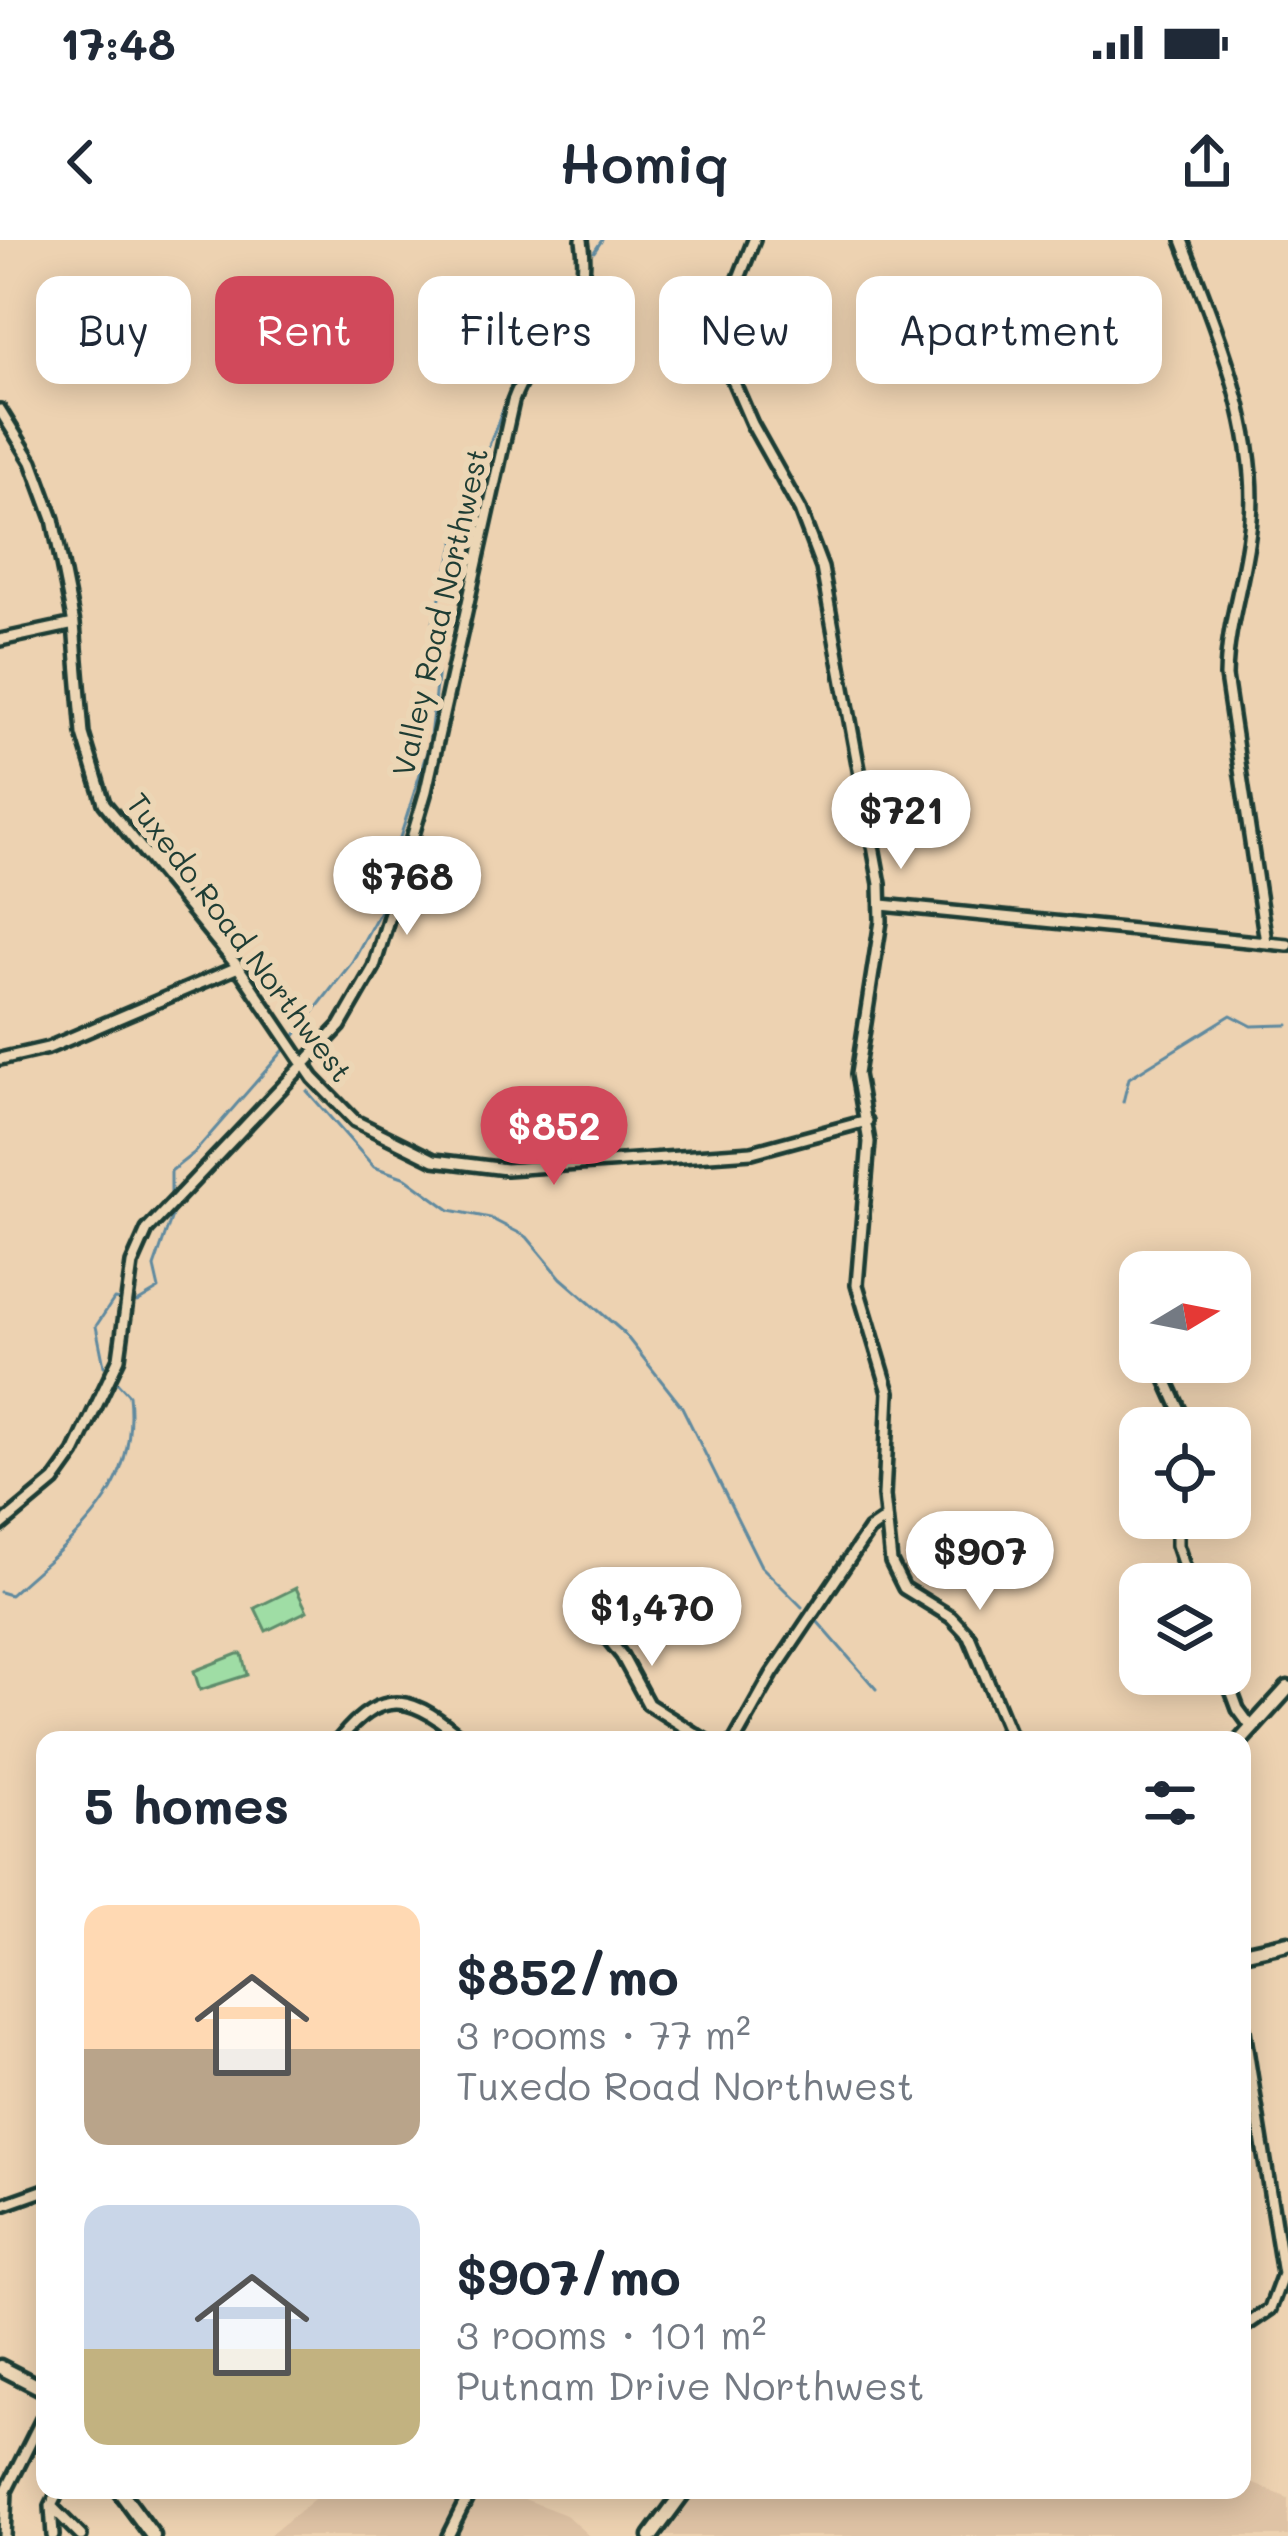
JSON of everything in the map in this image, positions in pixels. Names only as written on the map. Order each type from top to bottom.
[{"type":"street","name":"Valley Road Northwest","points":[[0,1526],[54,1481],[74,1453],[119,1358],[132,1264],[145,1232],[305,1066],[361,994],[393,910],[466,622],[513,401],[525,374],[581,298],[581,240]]},
{"type":"street","points":[[754,240],[722,322],[725,362],[800,510],[822,568],[882,905],[857,1074],[867,1120],[857,1286],[889,1392],[885,1520],[897,1578],[969,1636],[1008,1731]]},
{"type":"street","points":[[1182,240],[1230,368],[1251,491],[1251,524],[1228,637],[1226,676],[1266,942]]},
{"type":"street","name":"Tuxedo Road Northwest","points":[[0,410],[44,490],[74,624],[82,734],[104,803],[238,967],[337,1106],[374,1134],[434,1160],[479,1169],[752,1152],[867,1120]]},
{"type":"street","points":[[0,640],[74,624]]},
{"type":"street","points":[[882,905],[1288,945]]},
{"type":"street","points":[[0,1059],[48,1048],[238,967]]},
{"type":"street","points":[[740,1731],[772,1674],[869,1530],[885,1520]]},
{"type":"street","points":[[588,1614],[622,1656],[648,1704],[691,1731]]},
{"type":"street","points":[[1249,1731],[1288,1688]]},
{"type":"street","points":[[1233,1695],[1252,1728]]},
{"type":"street","points":[[348,1731],[370,1709],[394,1702],[422,1707],[453,1731]]},
{"type":"street","points":[[1251,1951],[1288,1943]]},
{"type":"street","points":[[1251,2072],[1283,2265],[1276,2300],[1251,2321]]},
{"type":"street","points":[[0,2206],[36,2193]]},
{"type":"street","points":[[1276,2300],[1288,2304]]},
{"type":"street","points":[[0,2367],[36,2385]]},
{"type":"street","points":[[4,2536],[3,2490],[36,2430]]},
{"type":"street","points":[[53,2536],[54,2499]]},
{"type":"street","points":[[126,2499],[153,2536]]},
{"type":"street","points":[[448,2536],[466,2499]]},
{"type":"street","points":[[651,2536],[679,2499]]},
{"type":"street","points":[[51,2506],[81,2536]]},
{"type":"shaded area","points":[[1251,2483],[1288,2498],[1288,2536],[651,2536],[681,2499],[1251,2499]]},
{"type":"shaded area","points":[[314,2499],[524,2499],[566,2515],[589,2536],[269,2536]]},
{"type":"green space","points":[[296,1588],[307,1611],[266,1631],[255,1608]]},
{"type":"green space","points":[[242,1654],[247,1675],[200,1690],[194,1671]]},
{"type":"waterway","points":[[594,252],[602,240]]},
{"type":"waterway","points":[[471,492],[535,327],[578,270]]},
{"type":"waterway","points":[[171,1193],[171,1171],[194,1153],[283,1051],[352,962],[385,902],[389,873],[429,745],[437,677],[433,623],[464,509]]},
{"type":"waterway","points":[[1123,1102],[1129,1078],[1231,1015],[1252,1026],[1288,1025]]},
{"type":"waterway","points":[[307,1091],[374,1167],[406,1178],[450,1210],[490,1218],[527,1237],[561,1278],[623,1332],[682,1407],[761,1566],[802,1607]]},
{"type":"waterway","points":[[137,1302],[159,1289],[154,1267],[175,1207]]},
{"type":"waterway","points":[[104,1366],[96,1326],[114,1299],[122,1300]]},
{"type":"waterway","points":[[0,1592],[10,1595],[58,1552],[113,1486],[130,1430],[129,1395],[116,1381]]},
{"type":"waterway","points":[[817,1621],[876,1689]]}]
